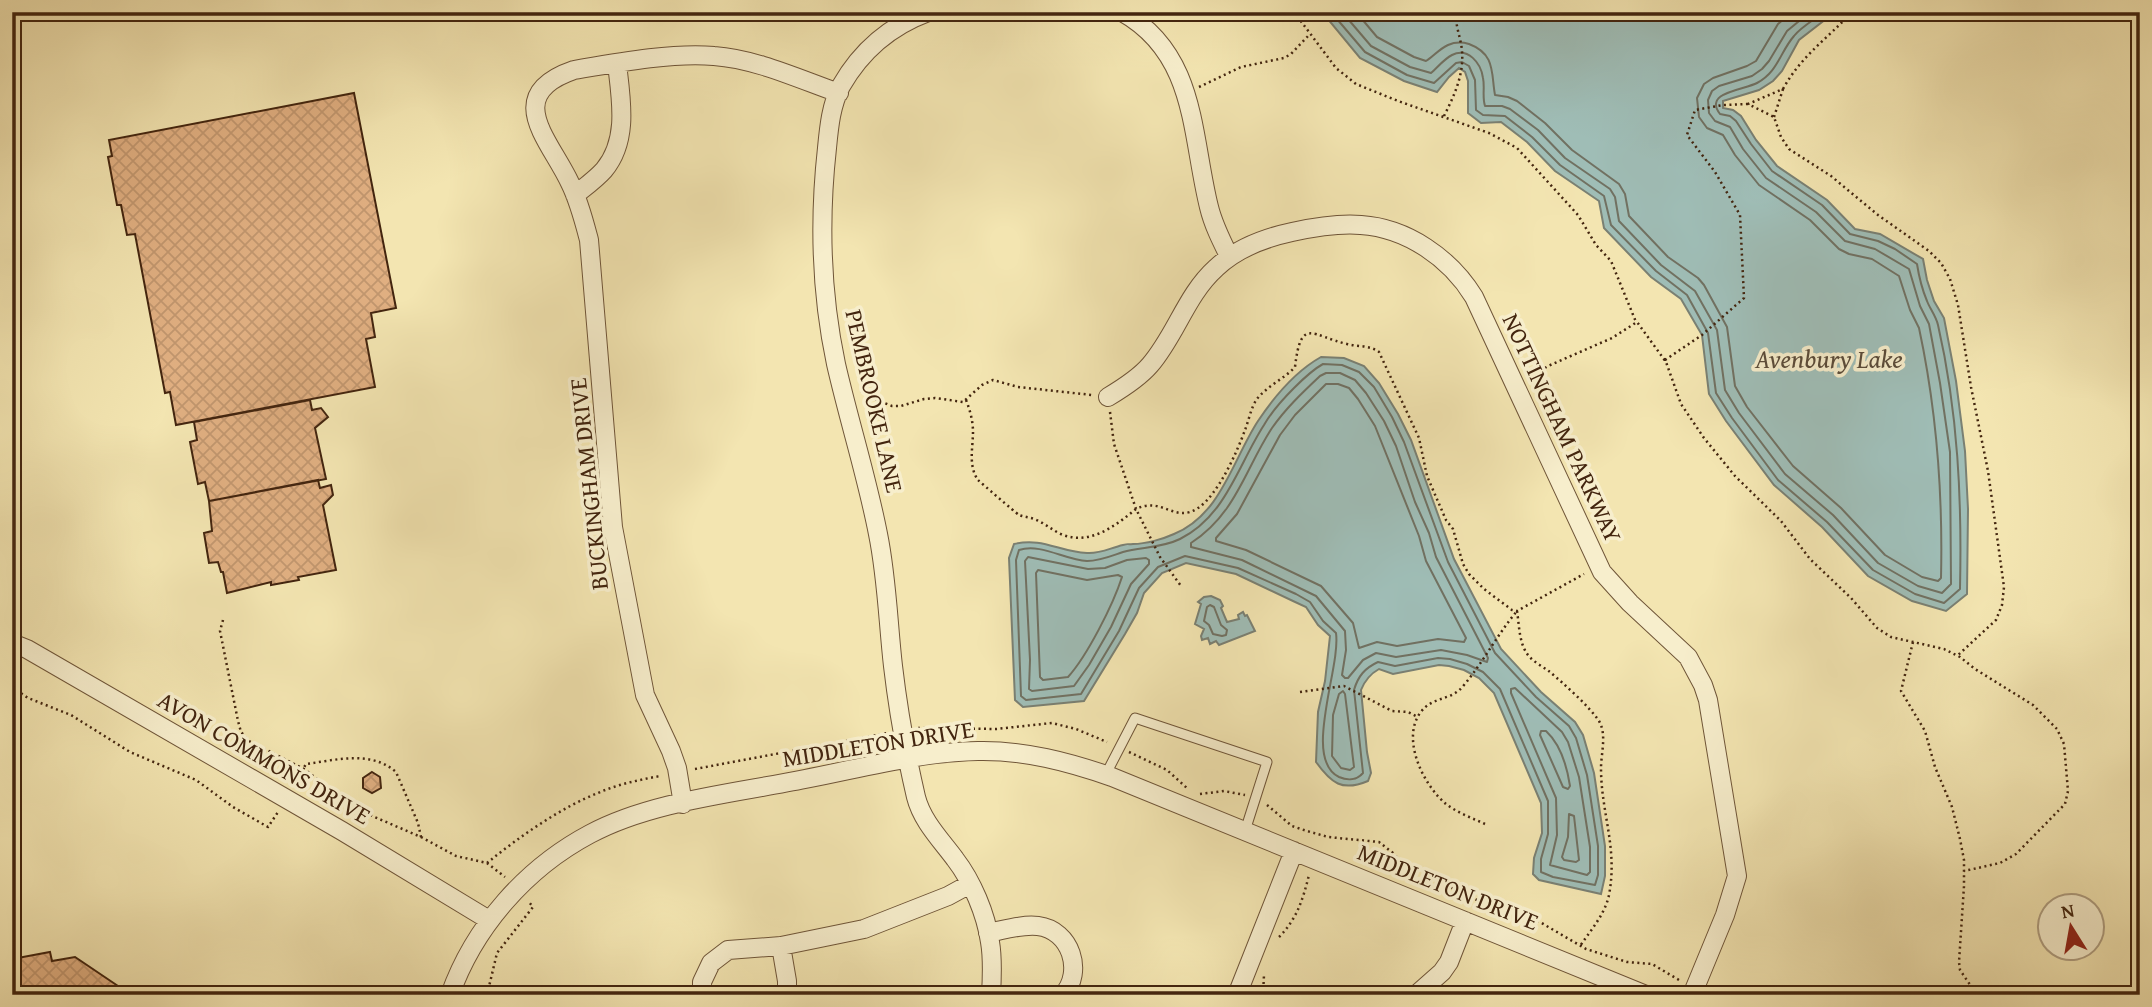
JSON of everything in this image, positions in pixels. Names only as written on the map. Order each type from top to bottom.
[{"type":"street","name":"PEMBROOKE LANE","points":[[928,12],[909,19],[883,36],[862,55],[833,108],[828,135],[822,220],[827,303],[842,386],[879,536],[885,572],[893,667],[920,808],[970,884],[988,933],[991,995]]},
{"type":"street","points":[[1122,12],[1139,23],[1164,49],[1186,91],[1208,203],[1229,256]]},
{"type":"street","name":"BUCKINGHAM DRIVE","points":[[683,803],[671,751],[645,695],[613,527],[591,254],[575,195],[536,121],[536,100],[546,83],[557,75],[574,70],[687,56],[716,56],[771,69],[839,93]]},
{"type":"street","points":[[575,195],[604,170],[618,142],[622,125],[617,64]]},
{"type":"street","name":"NOTTINGHAM PARKWAY","points":[[1108,397],[1150,365],[1203,281],[1229,256],[1262,240],[1321,226],[1378,227],[1401,235],[1437,256],[1466,283],[1599,565],[1622,595],[1688,657],[1708,700],[1737,869],[1724,915],[1693,991]]},
{"type":"street","name":"AVON COMMONS DRIVE","points":[[12,643],[287,799],[489,920]]},
{"type":"street","name":"MIDDLETON DRIVE","points":[[450,995],[489,920],[551,859],[589,835],[626,819],[683,803],[950,752],[1005,752],[1060,760],[1106,775],[1646,995]]},
{"type":"street","points":[[1237,995],[1294,851]]},
{"type":"street","points":[[702,995],[705,973],[710,963],[735,948],[781,946],[864,929],[948,896],[970,884]]},
{"type":"street","points":[[1416,995],[1442,972],[1449,962],[1465,921]]},
{"type":"street","points":[[988,933],[1038,926],[1059,935],[1072,956],[1074,969],[1073,982],[1063,995]]},
{"type":"street","points":[[781,946],[787,995]]},
{"type":"lane","points":[[1106,775],[1135,718],[1267,762],[1245,831]]},
{"type":"path","points":[[1294,12],[1336,68],[1356,84],[1507,141],[1524,155],[1578,215],[1596,245],[1611,261],[1637,322],[1665,360],[1681,404],[1723,462],[1781,521],[1810,559],[1851,598],[1877,628],[1891,637],[1944,649],[1957,656],[2033,705],[2057,729],[2064,744],[2068,791],[2064,804],[2016,854],[2000,863],[1964,871]]},
{"type":"path","points":[[1444,117],[1459,83],[1462,50],[1456,12]]},
{"type":"path","points":[[1852,12],[1789,76],[1774,117],[1781,137],[1789,149],[1831,176],[1878,215],[1929,251],[1941,263],[1950,279],[1958,305],[1988,471],[2004,587],[2002,605],[1996,620],[1957,656]]},
{"type":"path","points":[[1186,91],[1241,67],[1284,58],[1310,34]]},
{"type":"path","points":[[1665,360],[1702,335],[1744,298],[1740,215],[1715,172],[1687,135],[1695,110],[1748,104],[1783,89]]},
{"type":"path","points":[[1748,104],[1774,117]]},
{"type":"path","points":[[1516,387],[1548,366],[1612,338],[1637,322]]},
{"type":"path","points":[[967,400],[973,430],[971,455],[978,480],[1018,514],[1035,519],[1060,534],[1088,537],[1102,533],[1147,504],[1180,513],[1198,508],[1206,501],[1217,487],[1239,445],[1258,398],[1295,367],[1297,345],[1310,333],[1342,343],[1375,348],[1419,438],[1427,476],[1452,529],[1463,564],[1484,589],[1517,611]]},
{"type":"path","points":[[842,386],[859,389],[892,406],[935,398],[963,402],[982,385],[993,380],[1018,387],[1108,397],[1114,443],[1136,509],[1160,557],[1181,586]]},
{"type":"path","points":[[1485,824],[1447,805],[1423,777],[1415,755],[1414,733],[1418,717],[1433,700],[1457,694],[1487,657],[1490,648],[1517,611],[1599,565]]},
{"type":"path","points":[[1517,611],[1524,650],[1591,712],[1598,720],[1603,734],[1601,770],[1612,844],[1612,872],[1609,898],[1602,914],[1580,946]]},
{"type":"path","points":[[223,620],[220,631],[242,732],[255,745],[303,769],[356,809],[421,837],[456,856],[487,863],[518,889],[533,907],[497,953],[487,995]]},
{"type":"path","points":[[1913,642],[1901,691],[1925,731],[1935,767],[1952,807],[1964,860],[1960,970],[1977,995]]},
{"type":"path","points":[[1300,692],[1344,686],[1392,711],[1408,712],[1418,717]]},
{"type":"path","points":[[12,687],[28,698],[71,715],[130,752],[196,780],[233,807],[268,827],[306,764],[365,758],[389,766],[396,772],[403,786],[421,837]]},
{"type":"path","points":[[487,863],[530,832],[595,794],[616,786],[904,730],[935,727],[996,729],[1052,723],[1076,729],[1157,765],[1197,794],[1232,792],[1255,799],[1292,826],[1328,837],[1378,842],[1393,853],[1411,873],[1426,882],[1452,888],[1477,900],[1516,908],[1580,946],[1627,962],[1652,964],[1693,991]]},
{"type":"path","points":[[1275,941],[1296,918],[1313,859]]},
{"type":"path","points":[[1263,995],[1265,974]]},
{"type":"water","name":"Avenbury Lake","points":[[1322,12],[1835,12],[1799,40],[1782,71],[1773,81],[1759,90],[1723,101],[1723,108],[1733,110],[1741,116],[1777,166],[1827,200],[1855,229],[1880,234],[1923,259],[1934,301],[1944,318],[1956,381],[1965,451],[1968,509],[1967,594],[1946,611],[1912,601],[1868,576],[1822,527],[1774,485],[1726,421],[1709,394],[1702,335],[1681,299],[1651,277],[1604,228],[1599,201],[1555,171],[1527,142],[1501,122],[1481,123],[1468,113],[1468,81],[1465,72],[1459,68],[1437,92],[1404,81],[1360,58]]},
{"type":"water","points":[[1321,357],[1344,358],[1364,366],[1379,383],[1411,440],[1454,559],[1501,649],[1541,692],[1575,722],[1583,735],[1594,773],[1605,846],[1605,876],[1601,894],[1539,880],[1533,874],[1534,858],[1542,833],[1541,803],[1494,693],[1479,678],[1464,670],[1439,665],[1393,674],[1379,669],[1373,673],[1361,690],[1371,773],[1368,781],[1351,786],[1332,780],[1316,762],[1318,712],[1330,636],[1318,625],[1306,607],[1236,574],[1186,563],[1162,573],[1144,593],[1137,613],[1084,701],[1023,707],[1015,700],[1009,558],[1014,544],[1034,542],[1077,552],[1096,553],[1125,544],[1160,539],[1190,525],[1215,500],[1249,436],[1271,403],[1294,377]]},
{"type":"water","points":[[1211,596],[1220,600],[1227,622],[1239,619],[1238,615],[1243,612],[1255,631],[1219,645],[1216,641],[1210,644],[1208,638],[1202,640],[1204,629],[1195,624],[1201,604],[1198,602]]},
{"type":"building","points":[[354,93],[396,308],[371,313],[375,337],[366,339],[375,387],[176,425],[170,392],[165,393],[135,234],[127,235],[121,205],[117,205],[108,157],[112,156],[109,140]]},
{"type":"building","points":[[310,400],[312,410],[321,408],[328,417],[315,428],[326,479],[209,501],[205,482],[198,484],[190,442],[197,440],[194,422]]},
{"type":"building","points":[[318,480],[320,488],[331,485],[333,495],[323,505],[336,570],[298,577],[299,580],[271,585],[271,582],[227,593],[218,562],[209,563],[204,533],[212,531],[209,501]]},
{"type":"building","points":[[372,772],[380,777],[381,788],[372,793],[363,788],[363,778]]},
{"type":"building","points":[[50,952],[52,961],[75,957],[118,986],[119,995],[12,995],[12,959]]}]
